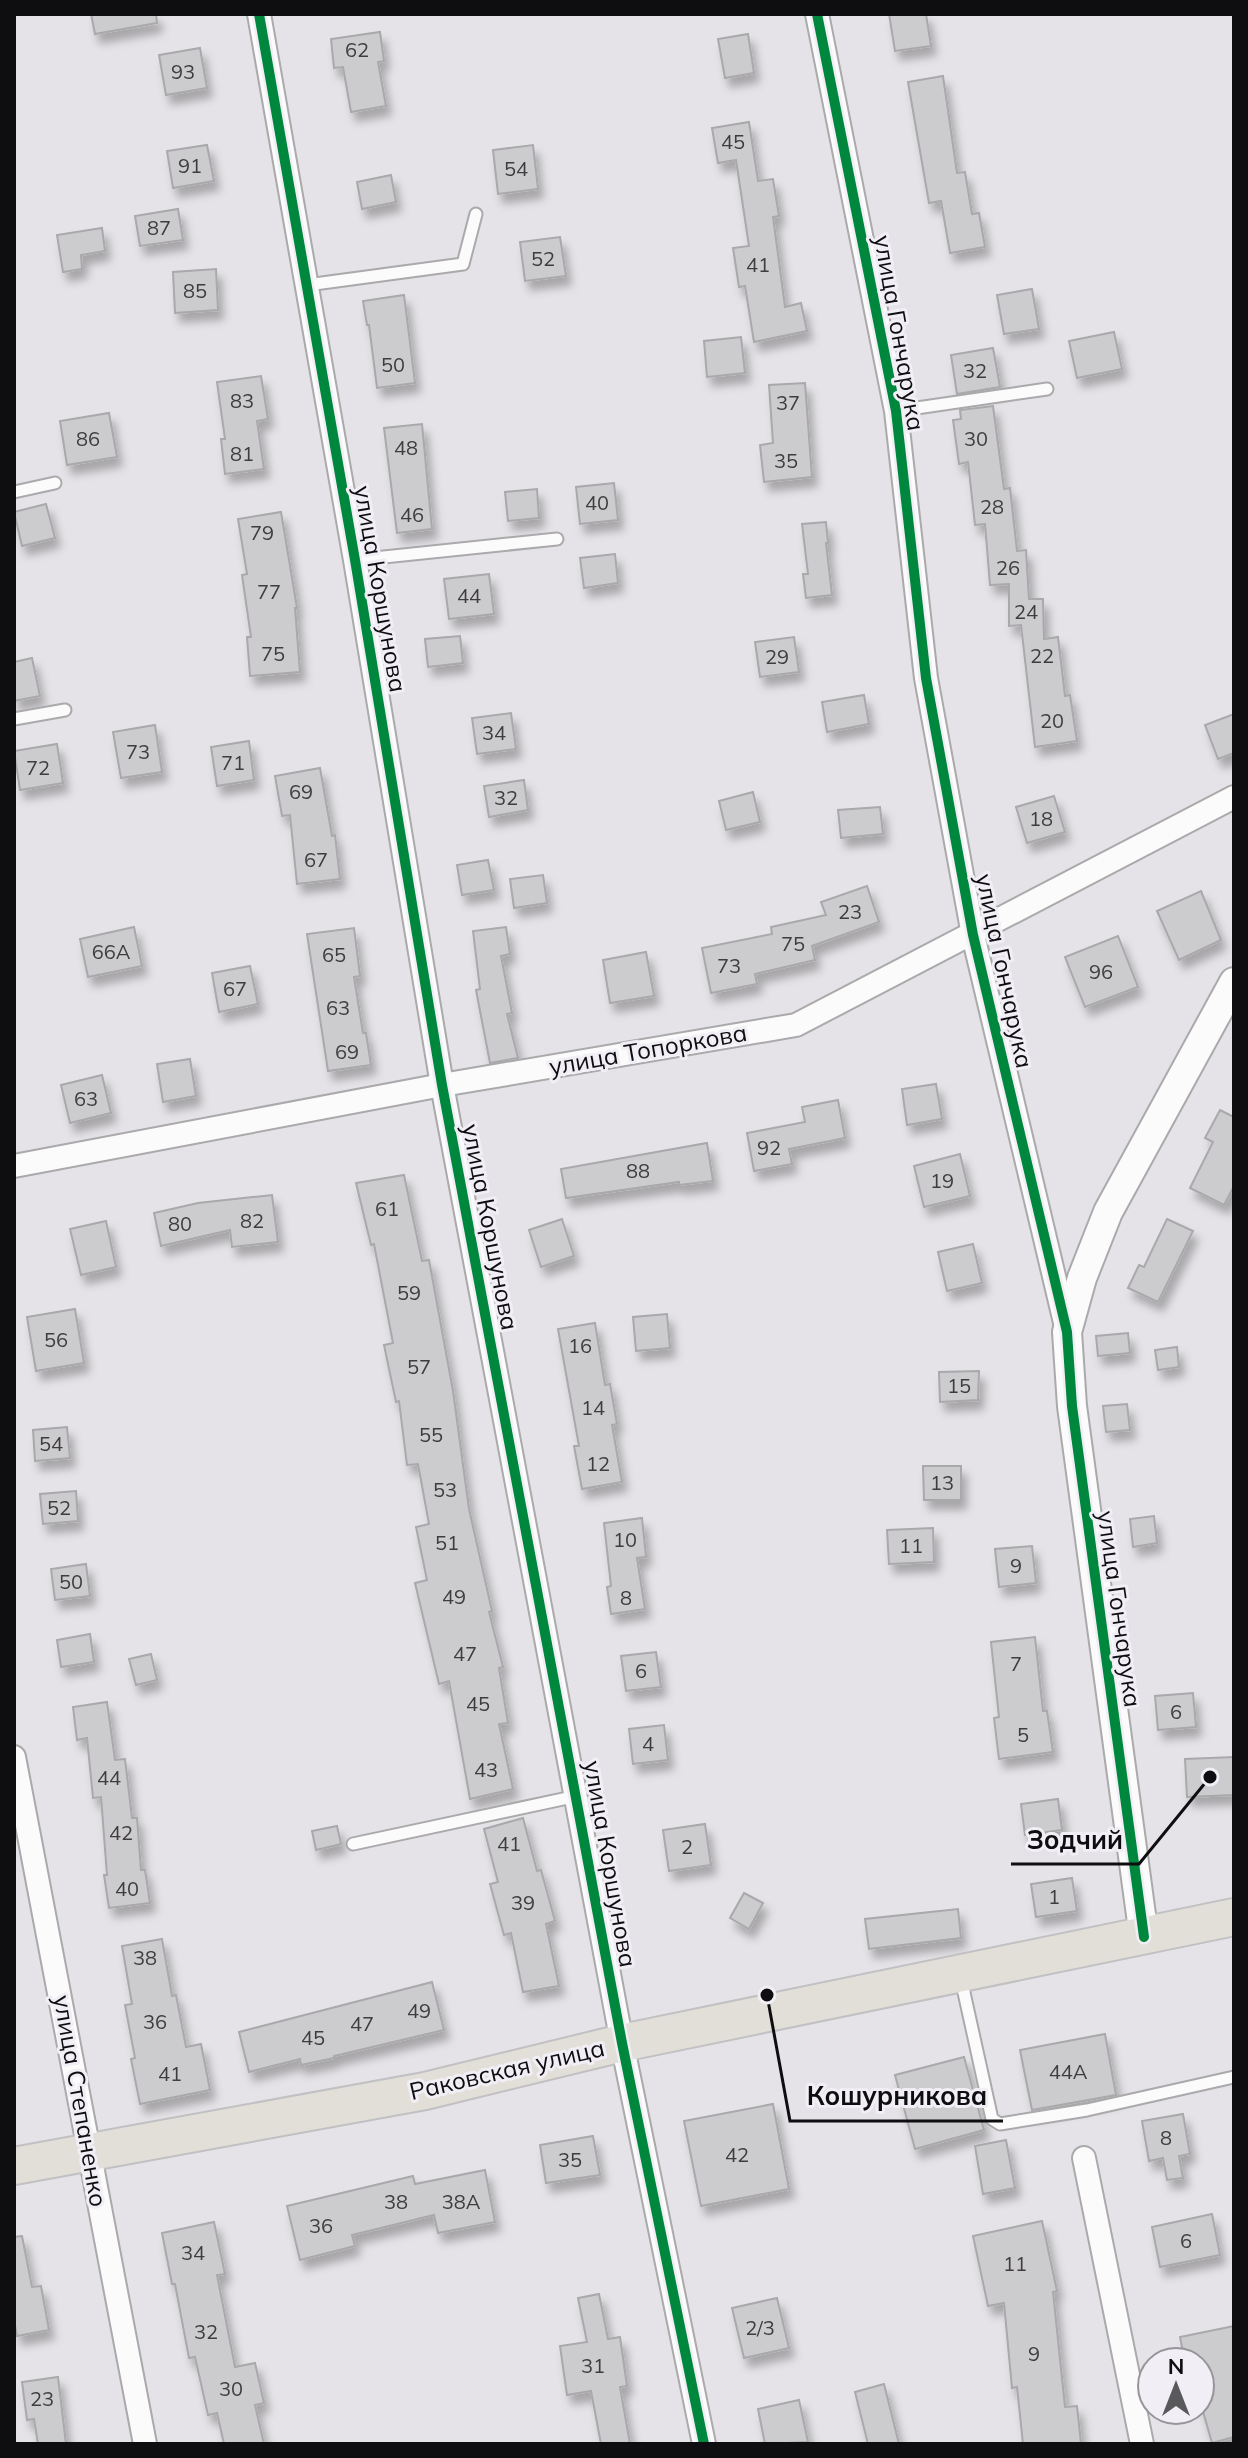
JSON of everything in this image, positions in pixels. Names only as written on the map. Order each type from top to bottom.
[{"type":"main road","name":"Раковская улица","points":[[14,2166],[425,2091],[622,2043],[1234,1917]]},
{"type":"street","name":"улица Коршунова","points":[[259,14],[355,560],[442,1085],[622,2043],[704,2444]]},
{"type":"street","name":"улица Гончарука","points":[[817,14],[896,411],[926,678],[973,935],[1067,1332],[1072,1406],[1144,1937]]},
{"type":"street","name":"улица Топоркова","points":[[14,1166],[442,1085],[796,1025],[1234,797]]},
{"type":"street","points":[[1067,1332],[1082,1278],[1108,1212],[1234,982]]},
{"type":"street","name":"улица Степаненко","points":[[14,1757],[145,2444]]},
{"type":"street","points":[[1084,2158],[1142,2444]]},
{"type":"lane","points":[[307,285],[463,264],[476,214]]},
{"type":"lane","points":[[896,411],[1047,389]]},
{"type":"lane","points":[[14,492],[55,483]]},
{"type":"lane","points":[[355,560],[557,539]]},
{"type":"lane","points":[[14,719],[65,710]]},
{"type":"lane","points":[[353,1844],[577,1796]]},
{"type":"lane","points":[[960,1974],[992,2119],[1000,2124],[1087,2110],[1234,2077]]},
{"type":"building","points":[[91,14],[156,14],[157,23],[95,34]]},
{"type":"building","points":[[889,14],[926,14],[931,46],[895,51]]},
{"type":"building","points":[[380,32],[384,61],[378,62],[386,106],[351,112],[343,67],[334,68],[331,39]]},
{"type":"building","points":[[748,34],[754,73],[725,78],[718,39]]},
{"type":"building","points":[[200,48],[207,88],[166,95],[159,55]]},
{"type":"building","points":[[943,76],[957,173],[965,172],[972,214],[979,213],[985,247],[950,253],[941,201],[929,203],[908,82]]},
{"type":"building","points":[[749,122],[758,181],[773,179],[779,216],[773,217],[785,307],[801,303],[807,331],[754,342],[745,286],[739,287],[733,248],[749,246],[736,160],[718,163],[712,128]]},
{"type":"building","points":[[207,145],[214,181],[173,188],[167,151]]},
{"type":"building","points":[[533,145],[538,189],[498,194],[493,150]]},
{"type":"building","points":[[391,175],[396,202],[362,209],[357,182]]},
{"type":"building","points":[[178,209],[183,240],[140,246],[135,216]]},
{"type":"building","points":[[102,228],[105,251],[81,255],[82,269],[63,272],[57,235]]},
{"type":"building","points":[[560,237],[566,276],[525,281],[520,242]]},
{"type":"building","points":[[216,269],[218,310],[175,313],[173,272]]},
{"type":"building","points":[[1032,289],[1039,329],[1004,334],[997,295]]},
{"type":"building","points":[[404,295],[415,383],[377,388],[363,301]]},
{"type":"building","points":[[1114,332],[1122,369],[1077,378],[1069,341]]},
{"type":"building","points":[[741,337],[745,373],[707,377],[704,341]]},
{"type":"building","points":[[993,348],[1000,387],[957,394],[951,355]]},
{"type":"building","points":[[261,376],[268,419],[257,421],[264,469],[225,474],[221,439],[225,439],[217,382]]},
{"type":"building","points":[[805,383],[812,477],[764,482],[760,445],[773,443],[769,385]]},
{"type":"building","points":[[993,406],[1004,489],[1010,488],[1017,551],[1026,550],[1029,599],[1043,599],[1044,639],[1058,637],[1065,696],[1070,695],[1077,741],[1035,747],[1021,625],[1009,626],[1009,584],[990,585],[985,524],[975,525],[968,462],[959,464],[953,420],[961,419],[960,410]]},
{"type":"building","points":[[109,413],[117,457],[67,465],[60,421]]},
{"type":"building","points":[[422,424],[432,529],[397,533],[384,428]]},
{"type":"building","points":[[614,483],[618,520],[580,524],[576,487]]},
{"type":"building","points":[[537,489],[539,518],[508,521],[505,492]]},
{"type":"building","points":[[46,504],[55,538],[22,546],[14,512]]},
{"type":"building","points":[[281,512],[297,608],[300,672],[250,676],[247,637],[251,637],[242,575],[247,574],[238,519]]},
{"type":"building","points":[[826,522],[832,595],[806,598],[803,574],[808,574],[802,524]]},
{"type":"building","points":[[615,554],[618,583],[584,588],[580,558]]},
{"type":"building","points":[[489,574],[494,614],[449,619],[444,579]]},
{"type":"building","points":[[460,636],[463,663],[428,667],[425,639]]},
{"type":"building","points":[[794,637],[799,672],[760,677],[755,642]]},
{"type":"building","points":[[32,658],[40,696],[14,701],[14,662]]},
{"type":"building","points":[[864,695],[869,724],[827,732],[822,702]]},
{"type":"building","points":[[511,713],[516,749],[477,754],[472,718]]},
{"type":"building","points":[[1234,714],[1234,753],[1218,759],[1205,725]]},
{"type":"building","points":[[155,725],[162,772],[121,778],[113,732]]},
{"type":"building","points":[[249,741],[254,780],[217,786],[211,747]]},
{"type":"building","points":[[57,744],[63,783],[20,790],[14,751]]},
{"type":"building","points":[[320,768],[332,836],[335,835],[340,879],[297,884],[290,815],[282,816],[275,776]]},
{"type":"building","points":[[524,780],[528,810],[489,817],[484,786]]},
{"type":"building","points":[[753,792],[760,822],[726,830],[719,801]]},
{"type":"building","points":[[1054,796],[1065,832],[1027,843],[1016,807]]},
{"type":"building","points":[[880,807],[883,834],[841,838],[838,810]]},
{"type":"building","points":[[488,860],[494,890],[462,895],[457,865]]},
{"type":"building","points":[[543,875],[547,903],[514,908],[510,879]]},
{"type":"building","points":[[867,886],[879,922],[812,946],[815,960],[755,974],[757,984],[711,993],[702,948],[772,934],[771,927],[826,915],[821,902]]},
{"type":"building","points":[[1201,891],[1221,940],[1179,960],[1157,911]]},
{"type":"building","points":[[134,927],[142,966],[88,977],[80,939]]},
{"type":"building","points":[[506,927],[510,954],[501,956],[512,1013],[507,1014],[518,1058],[490,1063],[476,990],[480,989],[473,931]]},
{"type":"building","points":[[354,928],[360,976],[354,977],[371,1065],[328,1071],[307,934]]},
{"type":"building","points":[[1118,936],[1138,987],[1085,1007],[1065,957]]},
{"type":"building","points":[[646,952],[654,996],[610,1003],[603,960]]},
{"type":"building","points":[[250,966],[258,1004],[219,1012],[212,973]]},
{"type":"building","points":[[190,1059],[196,1096],[163,1102],[157,1064]]},
{"type":"building","points":[[102,1075],[111,1113],[70,1123],[61,1085]]},
{"type":"building","points":[[936,1084],[942,1119],[907,1125],[902,1089]]},
{"type":"building","points":[[838,1100],[845,1138],[789,1149],[792,1164],[754,1171],[747,1133],[805,1122],[802,1107]]},
{"type":"building","points":[[1220,1110],[1234,1117],[1234,1186],[1224,1205],[1190,1188],[1213,1142],[1205,1138]]},
{"type":"building","points":[[707,1143],[713,1181],[679,1185],[679,1182],[566,1198],[561,1169]]},
{"type":"building","points":[[960,1154],[970,1196],[924,1207],[914,1166]]},
{"type":"building","points":[[404,1175],[422,1261],[429,1260],[453,1391],[469,1509],[503,1667],[499,1668],[508,1723],[499,1724],[513,1789],[470,1799],[449,1681],[439,1684],[415,1583],[427,1580],[416,1527],[429,1524],[418,1464],[407,1465],[399,1401],[396,1402],[384,1345],[393,1343],[374,1244],[371,1245],[356,1183]]},
{"type":"building","points":[[272,1195],[278,1242],[232,1247],[230,1230],[161,1246],[154,1213],[198,1203]]},
{"type":"building","points":[[562,1219],[574,1256],[541,1267],[529,1230]]},
{"type":"building","points":[[1167,1219],[1193,1231],[1158,1302],[1128,1288],[1139,1265],[1144,1267]]},
{"type":"building","points":[[106,1221],[116,1267],[81,1275],[70,1229]]},
{"type":"building","points":[[973,1244],[982,1283],[947,1291],[938,1252]]},
{"type":"building","points":[[75,1309],[84,1363],[36,1371],[27,1317]]},
{"type":"building","points":[[667,1314],[670,1348],[636,1351],[633,1317]]},
{"type":"building","points":[[595,1323],[605,1385],[610,1384],[617,1424],[612,1425],[622,1482],[582,1489],[574,1446],[579,1446],[558,1329]]},
{"type":"building","points":[[1128,1333],[1130,1353],[1098,1356],[1096,1336]]},
{"type":"building","points":[[1177,1347],[1179,1367],[1158,1370],[1155,1350]]},
{"type":"building","points":[[979,1371],[978,1400],[940,1402],[939,1372]]},
{"type":"building","points":[[1127,1404],[1130,1430],[1106,1432],[1103,1406]]},
{"type":"building","points":[[67,1427],[70,1458],[35,1461],[33,1430]]},
{"type":"building","points":[[923,1466],[961,1466],[961,1500],[924,1500]]},
{"type":"building","points":[[76,1491],[78,1521],[43,1524],[40,1494]]},
{"type":"building","points":[[1154,1516],[1157,1543],[1133,1547],[1130,1519]]},
{"type":"building","points":[[642,1518],[646,1557],[637,1558],[645,1609],[611,1614],[604,1523]]},
{"type":"building","points":[[933,1528],[934,1562],[889,1564],[887,1530]]},
{"type":"building","points":[[1032,1546],[1036,1583],[999,1587],[995,1549]]},
{"type":"building","points":[[86,1564],[90,1596],[55,1600],[51,1569]]},
{"type":"building","points":[[90,1634],[94,1662],[61,1667],[57,1640]]},
{"type":"building","points":[[1035,1637],[1043,1711],[1047,1711],[1053,1752],[999,1759],[994,1718],[999,1717],[991,1642]]},
{"type":"building","points":[[656,1652],[661,1687],[626,1691],[621,1656]]},
{"type":"building","points":[[151,1654],[157,1680],[136,1685],[129,1659]]},
{"type":"building","points":[[1193,1693],[1196,1727],[1158,1730],[1155,1696]]},
{"type":"building","points":[[107,1702],[115,1760],[125,1759],[132,1818],[137,1818],[141,1870],[145,1870],[150,1903],[109,1908],[104,1875],[107,1875],[101,1797],[93,1798],[87,1738],[77,1740],[73,1707]]},
{"type":"building","points":[[664,1725],[668,1760],[633,1764],[629,1729]]},
{"type":"building","points":[[1234,1757],[1234,1795],[1187,1797],[1185,1759]]},
{"type":"building","points":[[1058,1799],[1062,1830],[1025,1835],[1021,1804]]},
{"type":"building","points":[[523,1818],[555,1921],[546,1924],[559,1986],[523,1992],[511,1933],[504,1935],[490,1884],[498,1882],[484,1829]]},
{"type":"building","points":[[705,1824],[711,1865],[669,1871],[663,1830]]},
{"type":"building","points":[[337,1826],[341,1844],[316,1850],[312,1831]]},
{"type":"building","points":[[1072,1878],[1077,1911],[1036,1917],[1031,1884]]},
{"type":"building","points":[[744,1893],[763,1903],[749,1929],[730,1918]]},
{"type":"building","points":[[958,1909],[961,1938],[869,1949],[865,1919]]},
{"type":"building","points":[[162,1939],[172,1996],[176,1995],[186,2047],[201,2044],[210,2090],[140,2104],[131,2059],[135,2058],[125,2005],[132,2004],[122,1946]]},
{"type":"building","points":[[432,1982],[444,2030],[334,2058],[301,2065],[300,2059],[249,2072],[239,2032]]},
{"type":"building","points":[[1105,2034],[1116,2095],[1032,2110],[1020,2050]]},
{"type":"building","points":[[964,2057],[984,2130],[915,2149],[895,2075]]},
{"type":"building","points":[[773,2104],[789,2189],[701,2206],[684,2121]]},
{"type":"building","points":[[1183,2114],[1190,2154],[1179,2156],[1183,2178],[1167,2180],[1163,2158],[1149,2161],[1142,2121]]},
{"type":"building","points":[[593,2136],[600,2175],[546,2183],[540,2145]]},
{"type":"building","points":[[1006,2140],[1015,2188],[983,2194],[975,2146]]},
{"type":"building","points":[[485,2170],[495,2222],[438,2233],[434,2215],[352,2235],[355,2246],[300,2260],[287,2206],[413,2176],[415,2184]]},
{"type":"building","points":[[1212,2214],[1220,2255],[1160,2267],[1152,2227]]},
{"type":"building","points":[[1042,2221],[1057,2291],[1053,2292],[1065,2407],[1077,2406],[1081,2444],[1023,2444],[1017,2387],[1012,2388],[1004,2303],[988,2306],[973,2236]]},
{"type":"building","points":[[214,2222],[225,2274],[217,2275],[235,2367],[255,2363],[264,2403],[255,2405],[264,2444],[224,2444],[217,2413],[208,2415],[195,2357],[189,2358],[175,2284],[172,2284],[162,2233]]},
{"type":"building","points":[[22,2236],[32,2287],[41,2286],[49,2330],[17,2336],[14,2320],[14,2237]]},
{"type":"building","points":[[599,2294],[608,2339],[620,2337],[627,2386],[620,2387],[630,2444],[601,2444],[591,2391],[567,2395],[560,2346],[587,2342],[578,2298]]},
{"type":"building","points":[[777,2298],[789,2348],[744,2358],[732,2308]]},
{"type":"building","points":[[1234,2326],[1234,2437],[1212,2443],[1207,2426],[1216,2426],[1216,2346],[1182,2346],[1180,2337]]},
{"type":"building","points":[[58,2377],[66,2444],[38,2444],[34,2419],[27,2420],[22,2382]]},
{"type":"building","points":[[884,2384],[899,2444],[868,2444],[855,2392]]},
{"type":"building","points":[[799,2400],[808,2442],[765,2444],[758,2409]]},
{"type":"cycle path","points":[[259,14],[355,560],[442,1085],[622,2043],[704,2444]]},
{"type":"cycle path","points":[[817,14],[896,411],[926,678],[973,935],[1067,1332],[1072,1406],[1144,1937]]},
{"type":"place","name":"Зодчий","points":[[1210,1777]]},
{"type":"place","name":"Кошурникова","points":[[767,1995]]}]
